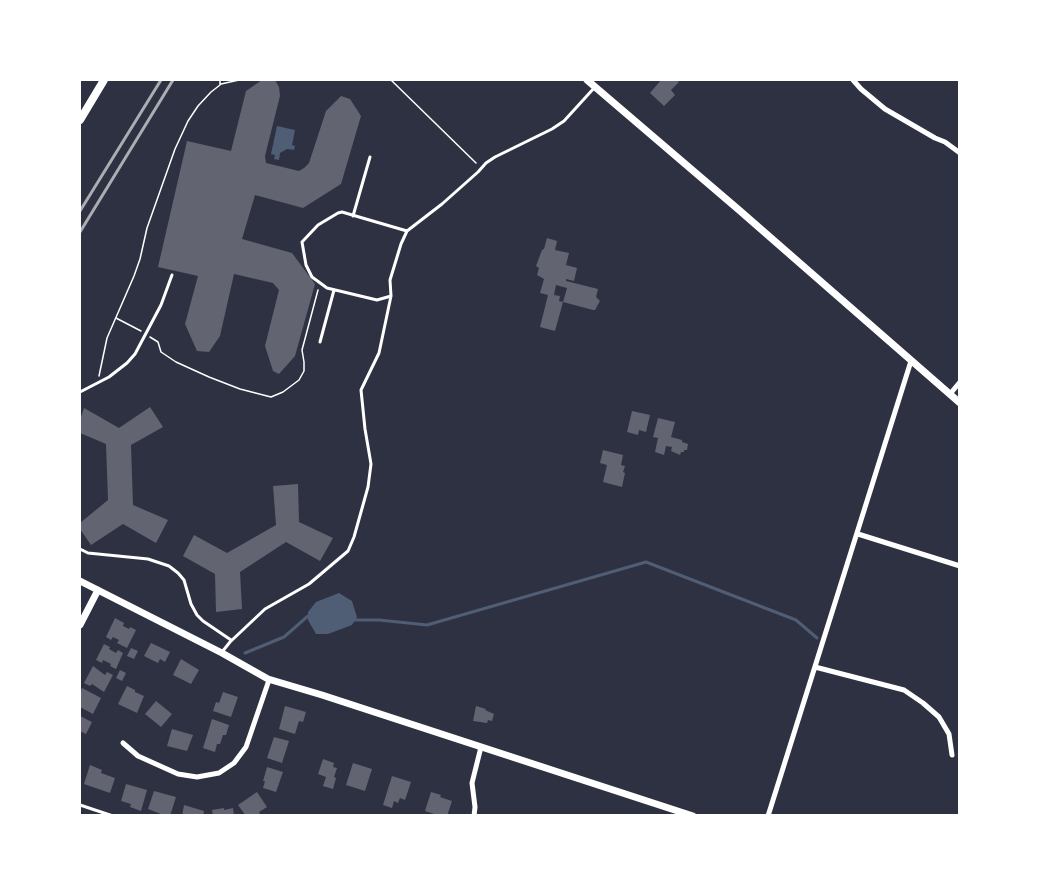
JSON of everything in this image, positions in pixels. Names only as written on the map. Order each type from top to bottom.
[{"type":"main road","points":[[80,120],[104,80]]},
{"type":"street","points":[[587,80],[960,403]]},
{"type":"street","points":[[853,80],[885,109],[945,142],[960,153]]},
{"type":"street","points":[[768,816],[911,361]]},
{"type":"street","points":[[950,394],[960,382]]},
{"type":"street","points":[[858,534],[960,566]]},
{"type":"street","points":[[80,581],[222,653],[269,680],[322,695],[693,816]]},
{"type":"street","points":[[80,626],[98,590]]},
{"type":"street","points":[[815,667],[904,690],[939,717],[949,734],[952,755]]},
{"type":"street","points":[[123,743],[138,756],[178,774],[197,777],[219,773],[234,763],[246,747],[269,680]]},
{"type":"street","points":[[474,816],[472,783],[481,747]]},
{"type":"lane","points":[[222,653],[231,640],[265,609],[309,584],[348,551],[368,487],[371,464],[361,390],[380,353],[391,296],[390,280],[407,231],[442,204],[495,157],[564,121],[595,87]]},
{"type":"lane","points":[[353,216],[370,157]]},
{"type":"lane","points":[[391,296],[377,300],[327,288],[312,277],[306,265],[302,242],[318,225],[342,212],[407,231]]},
{"type":"lane","points":[[80,393],[110,377],[135,354],[161,305],[172,275]]},
{"type":"lane","points":[[320,342],[334,290]]},
{"type":"lane","points":[[80,549],[88,553],[148,560],[169,566],[184,580],[197,615],[231,640]]},
{"type":"lane","points":[[80,805],[113,816]]},
{"type":"path","points":[[220,80],[220,85]]},
{"type":"path","points":[[98,382],[107,339],[134,276],[147,228],[182,134],[198,106],[211,92],[220,85],[239,80]]},
{"type":"path","points":[[391,80],[481,169]]},
{"type":"path","points":[[116,317],[158,342],[161,352],[176,362],[240,389],[271,397],[283,392],[299,380],[304,371],[302,350],[320,283]]},
{"type":"water","points":[[277,126],[295,130],[292,145],[295,146],[294,150],[287,149],[280,153],[279,160],[274,159],[275,155],[271,154]]},
{"type":"water","points":[[339,593],[352,601],[357,617],[352,625],[328,634],[316,634],[308,620],[308,612],[316,602]]},
{"type":"building","points":[[262,80],[275,80],[280,96],[265,156],[266,163],[299,171],[304,168],[309,163],[326,111],[341,96],[350,99],[361,116],[341,184],[303,208],[255,195],[242,239],[292,253],[315,284],[295,356],[279,374],[273,371],[265,346],[279,290],[273,283],[234,274],[220,336],[209,352],[197,351],[185,324],[198,276],[158,267],[187,141],[231,151],[246,91]]},
{"type":"building","points":[[661,80],[679,82],[671,90],[675,95],[664,106],[650,93]]},
{"type":"building","points":[[547,238],[557,241],[555,250],[569,253],[566,265],[577,268],[574,281],[566,279],[566,281],[598,289],[596,297],[600,301],[595,310],[563,302],[555,331],[540,327],[548,295],[540,293],[544,279],[537,275],[539,268],[536,266]],"holes":[[[556,285],[567,288],[563,302],[559,301],[560,296],[554,295]]]},
{"type":"building","points":[[150,407],[163,427],[131,445],[133,505],[168,520],[156,543],[123,524],[91,545],[80,529],[80,523],[108,500],[106,444],[80,433],[80,420],[84,408],[119,428]]},
{"type":"building","points":[[632,411],[650,415],[646,432],[639,430],[638,435],[627,432]]},
{"type":"building","points":[[658,418],[675,422],[671,437],[688,444],[687,450],[681,452],[680,455],[671,451],[672,447],[666,446],[664,455],[655,452],[658,438],[653,437]]},
{"type":"building","points":[[603,450],[623,455],[621,465],[625,466],[623,472],[625,473],[622,487],[603,482],[607,465],[600,463]]},
{"type":"building","points":[[298,484],[299,522],[333,538],[320,561],[286,542],[240,572],[242,609],[216,612],[215,574],[183,556],[194,535],[227,553],[276,525],[273,486]]},
{"type":"building","points":[[115,618],[124,623],[123,626],[136,630],[127,648],[117,643],[119,640],[106,637]]},
{"type":"building","points":[[151,643],[170,652],[165,662],[160,659],[158,663],[144,656]]},
{"type":"building","points":[[104,644],[116,653],[118,650],[123,653],[116,669],[103,660],[102,663],[96,660]]},
{"type":"building","points":[[131,648],[138,651],[134,659],[127,656]]},
{"type":"building","points":[[181,659],[199,670],[191,684],[173,675]]},
{"type":"building","points":[[93,666],[105,675],[107,672],[113,675],[104,692],[92,684],[90,686],[84,683]]},
{"type":"building","points":[[120,670],[126,673],[122,681],[116,678]]},
{"type":"building","points":[[127,686],[144,696],[137,713],[118,704]]},
{"type":"building","points":[[82,688],[101,698],[93,714],[80,707]]},
{"type":"building","points":[[223,692],[238,697],[231,717],[213,711]]},
{"type":"building","points":[[156,701],[172,714],[161,727],[145,714]]},
{"type":"building","points":[[285,706],[306,712],[303,722],[299,721],[295,734],[279,729]]},
{"type":"building","points":[[476,706],[494,714],[492,721],[488,720],[487,723],[473,721]]},
{"type":"building","points":[[80,716],[92,722],[86,734],[80,731]]},
{"type":"building","points":[[212,719],[229,725],[226,735],[223,735],[220,744],[217,744],[215,752],[203,748]]},
{"type":"building","points":[[172,729],[193,735],[187,751],[167,746]]},
{"type":"building","points":[[274,737],[289,741],[282,763],[267,758]]},
{"type":"building","points":[[323,759],[334,763],[333,767],[337,768],[333,789],[323,786],[326,777],[318,774]]},
{"type":"building","points":[[353,763],[372,769],[365,791],[346,785]]},
{"type":"building","points":[[90,765],[102,770],[101,773],[115,778],[110,793],[84,784]]},
{"type":"building","points":[[267,767],[283,772],[276,792],[263,788]]},
{"type":"building","points":[[392,776],[411,782],[405,800],[400,798],[398,803],[394,801],[392,808],[383,805]]},
{"type":"building","points":[[126,784],[147,790],[141,811],[121,801]]},
{"type":"building","points":[[154,791],[176,797],[170,816],[148,809]]},
{"type":"building","points":[[257,792],[267,807],[257,816],[246,816],[238,805]]},
{"type":"building","points":[[431,792],[452,801],[447,816],[425,811]]},
{"type":"building","points":[[184,805],[204,811],[203,816],[182,816]]},
{"type":"building","points":[[224,808],[224,810],[233,808],[234,816],[213,816],[212,810]]},
{"type":"waterway","points":[[353,620],[427,625],[646,562],[796,620],[817,638]]},
{"type":"waterway","points":[[245,653],[284,637],[308,616],[311,617]]},
{"type":"railway","points":[[80,211],[161,80]]},
{"type":"railway","points":[[80,232],[173,80]]}]
